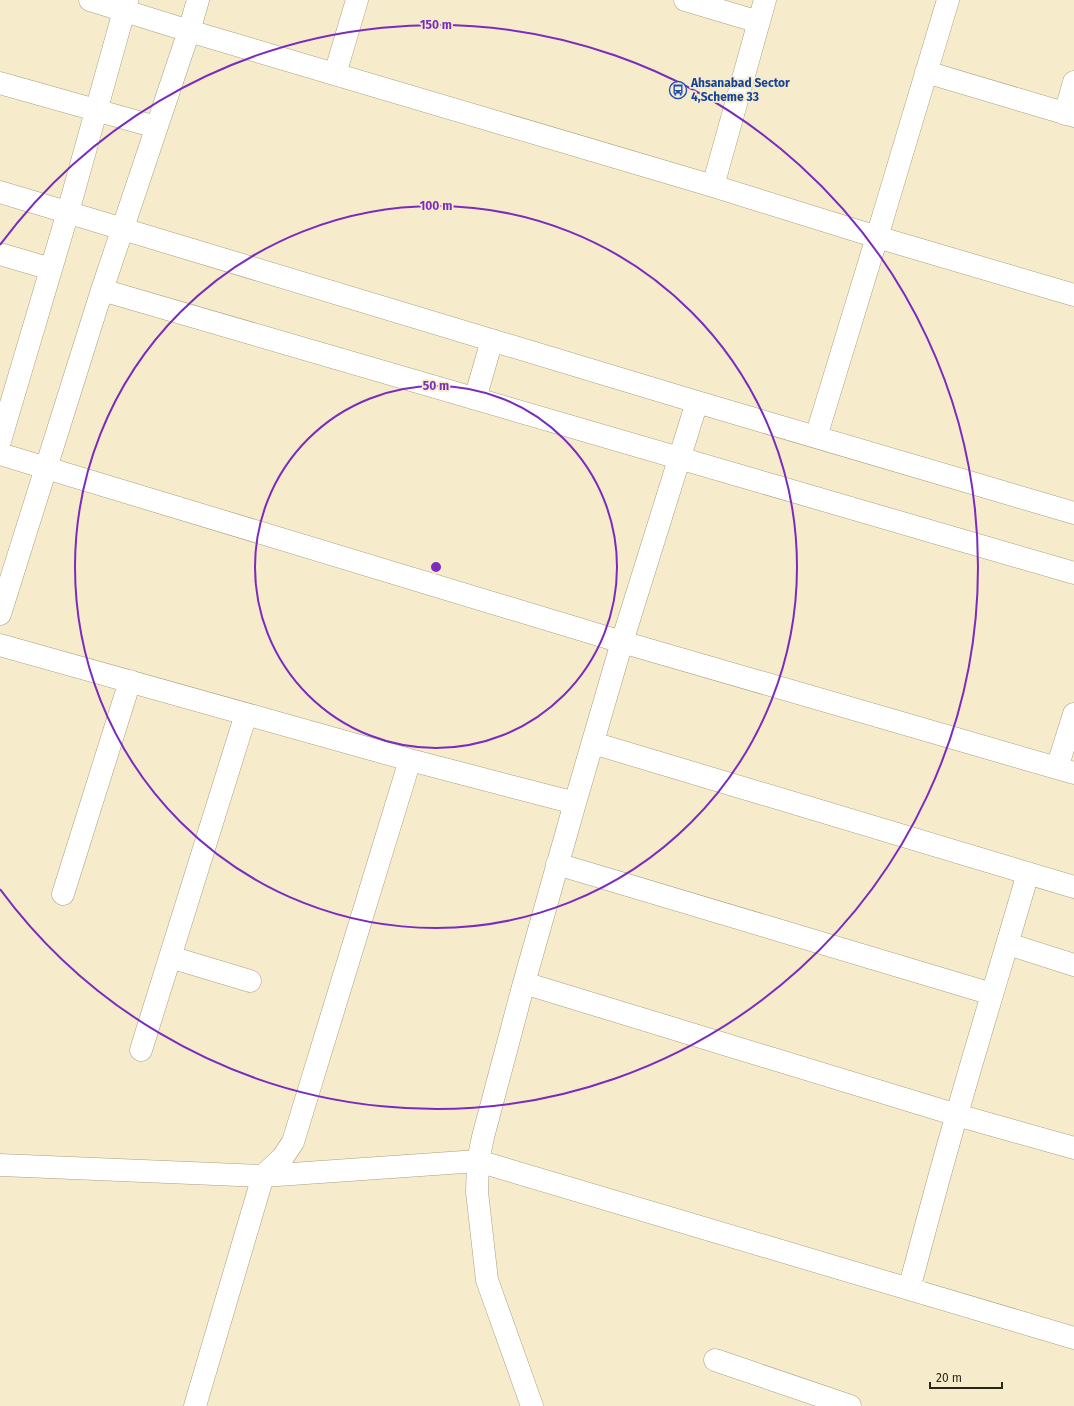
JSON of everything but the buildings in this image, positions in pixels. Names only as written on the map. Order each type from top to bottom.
[{"type":"street","points":[[90,0],[125,5],[189,31],[713,186],[877,237],[1074,295]]},
{"type":"street","points":[[0,614],[102,290],[198,0]]},
{"type":"street","points":[[335,74],[357,0]]},
{"type":"street","points":[[685,0],[759,22]]},
{"type":"street","points":[[713,186],[765,0]]},
{"type":"street","points":[[816,437],[948,0]]},
{"type":"street","points":[[0,441],[68,212],[125,5]]},
{"type":"street","points":[[926,72],[1070,115],[1074,82]]},
{"type":"street","points":[[0,83],[156,127]]},
{"type":"street","points":[[0,192],[698,402],[1074,513]]},
{"type":"street","points":[[0,254],[51,269]]},
{"type":"street","points":[[102,290],[1074,573]]},
{"type":"street","points":[[475,399],[492,340]]},
{"type":"street","points":[[532,1406],[487,1280],[477,1192],[478,1161],[524,983],[592,742],[698,402]]},
{"type":"street","points":[[0,454],[622,642],[1065,771],[1074,714]]},
{"type":"street","points":[[0,645],[410,760],[575,803]]},
{"type":"street","points":[[63,894],[130,681]]},
{"type":"street","points":[[141,1050],[246,714]]},
{"type":"street","points":[[592,742],[1074,887]]},
{"type":"street","points":[[195,1406],[264,1176],[283,1157],[293,1142],[410,760]]},
{"type":"street","points":[[557,864],[992,994]]},
{"type":"street","points":[[909,1289],[957,1115],[1028,873]]},
{"type":"street","points":[[1008,944],[1074,965]]},
{"type":"street","points":[[170,957],[250,981]]},
{"type":"street","points":[[524,983],[957,1115],[1074,1148]]},
{"type":"street","points":[[0,1165],[264,1176],[478,1161],[1074,1338]]},
{"type":"street","points":[[714,1360],[850,1406]]},
{"type":"place","name":"Ahsanabad Sector 4,Scheme 33","points":[[678,90]]}]
